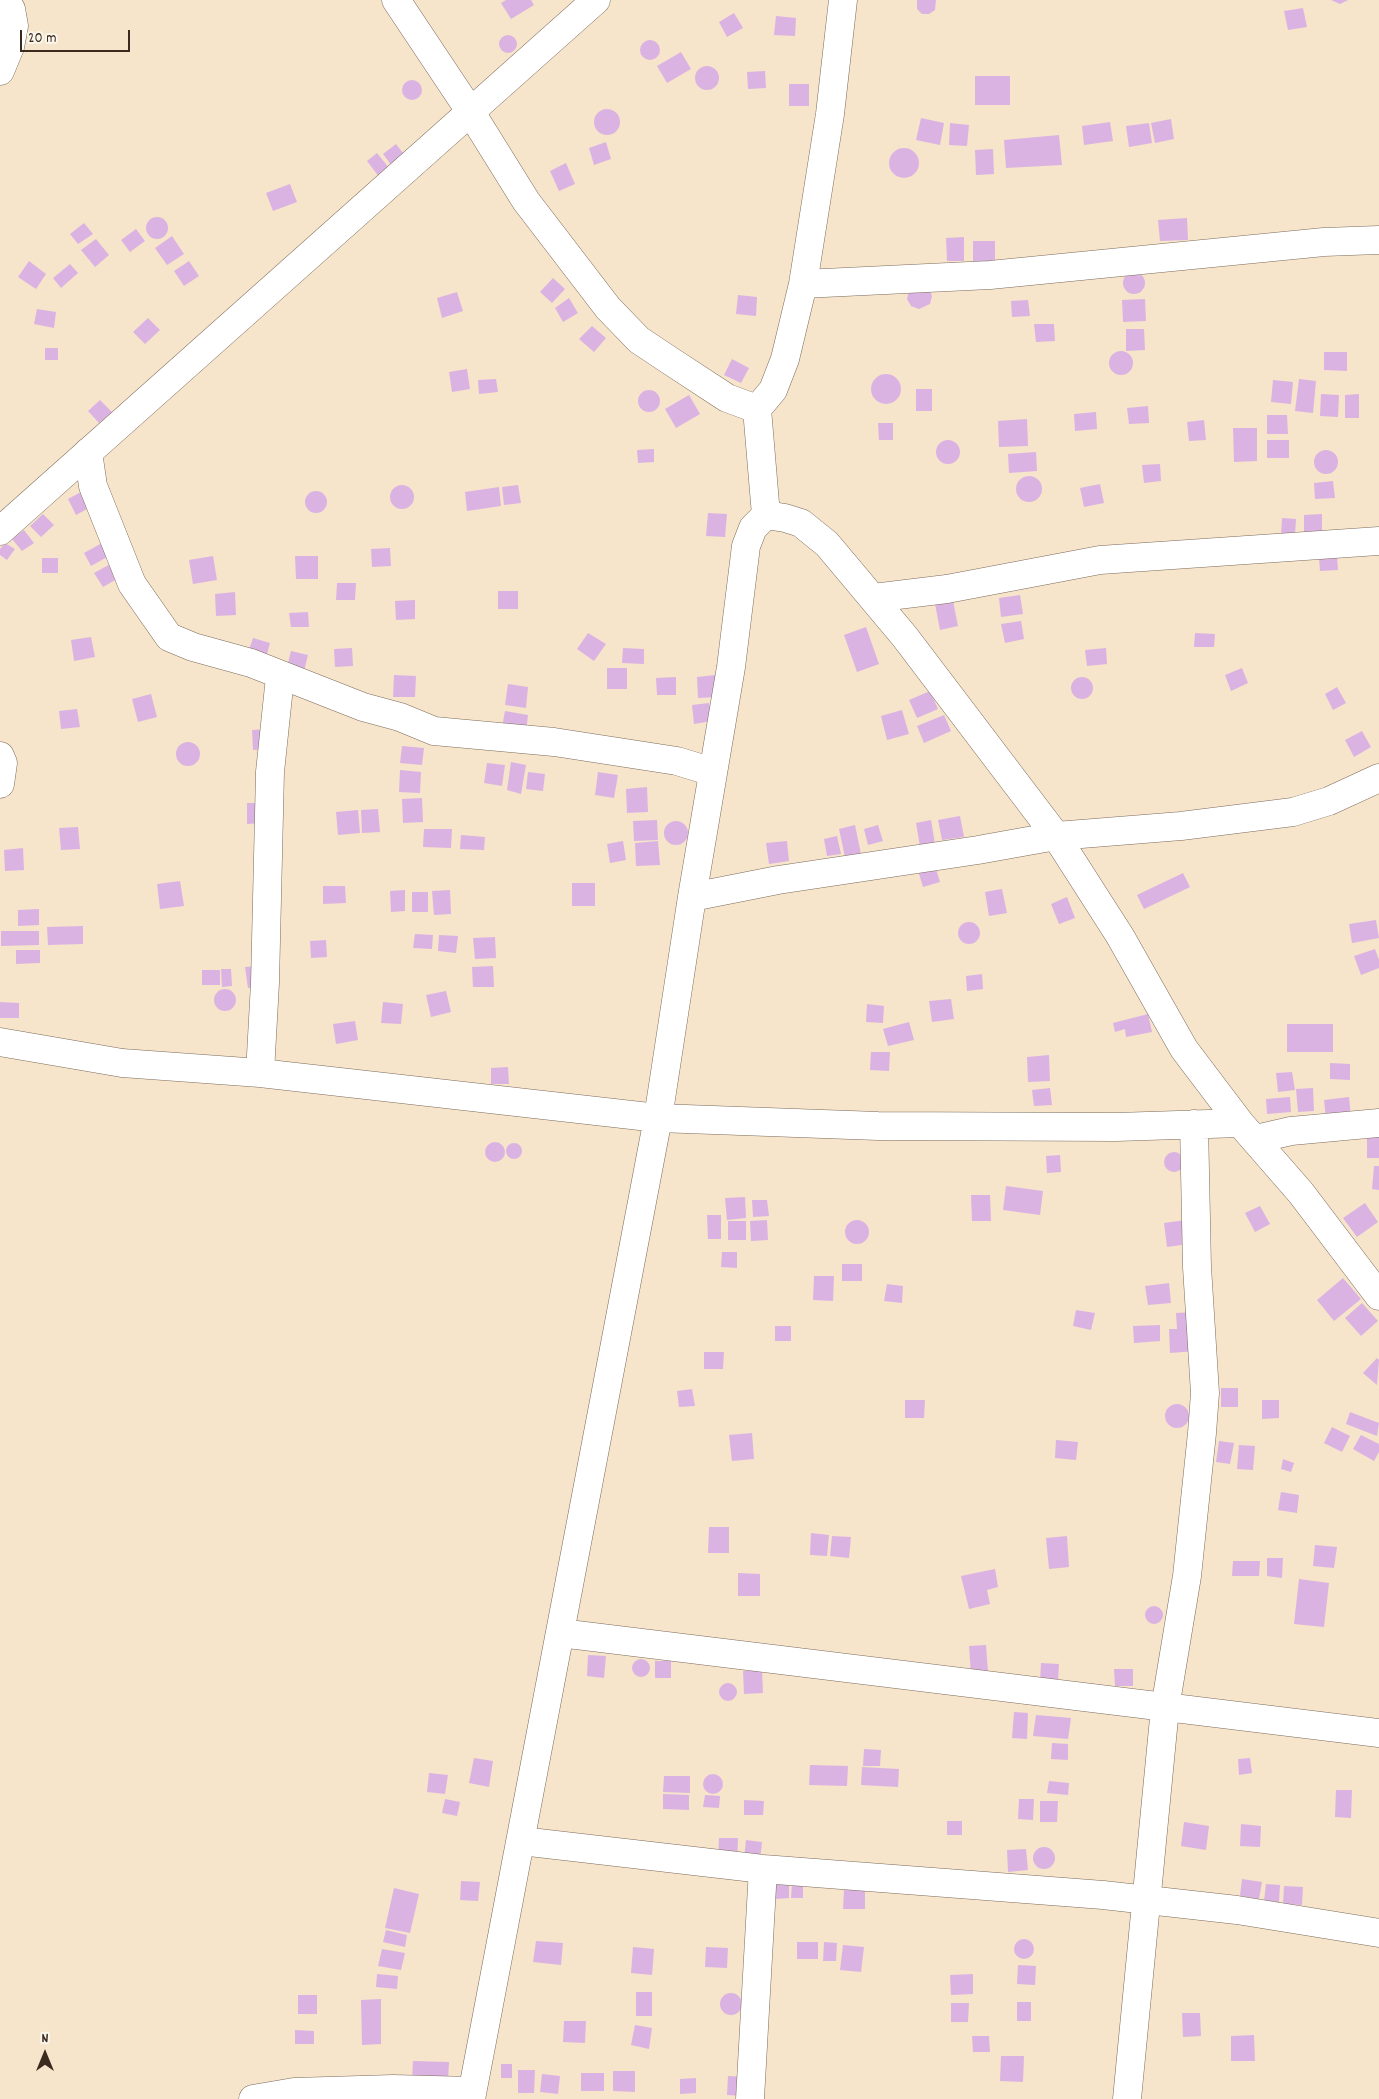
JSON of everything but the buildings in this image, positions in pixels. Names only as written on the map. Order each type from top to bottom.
[{"type":"street","points":[[0,71],[10,47],[14,26],[11,9],[4,0]]},
{"type":"street","points":[[396,0],[470,111],[526,201],[608,308],[639,340],[727,398],[757,409]]},
{"type":"street","points":[[0,530],[596,0]]},
{"type":"street","points":[[253,2099],[294,2092],[393,2088],[471,2095],[658,1118],[692,897],[731,668],[746,546],[753,528],[766,515],[757,409],[773,390],[785,359],[803,284],[830,114],[843,0]]},
{"type":"street","points":[[803,284],[990,275],[1324,242],[1379,240]]},
{"type":"street","points":[[88,452],[93,486],[132,584],[169,637],[193,648],[251,663],[280,677],[363,708],[400,717],[434,731],[554,742],[677,761],[713,772]]},
{"type":"street","points":[[766,515],[801,523],[827,544],[905,637],[1056,836],[1120,936],[1184,1049],[1248,1131],[1301,1193],[1379,1296]]},
{"type":"street","points":[[873,598],[947,589],[1100,560],[1379,540]]},
{"type":"street","points":[[260,1074],[265,983],[270,772],[280,677]]},
{"type":"street","points":[[0,756],[3,774],[0,784]]},
{"type":"street","points":[[692,897],[778,880],[978,850],[1056,836],[1181,826],[1293,812],[1329,801],[1379,778]]},
{"type":"street","points":[[0,1042],[122,1063],[260,1074],[658,1118],[878,1126],[1116,1127],[1194,1124],[1248,1131],[1291,1131],[1379,1123]]},
{"type":"street","points":[[1127,2099],[1148,1900],[1165,1708],[1196,1511],[1205,1394],[1197,1267],[1194,1124]]},
{"type":"street","points":[[560,1633],[1379,1733]]},
{"type":"street","points":[[521,1841],[763,1869],[1103,1895],[1237,1910],[1379,1933]]},
{"type":"street","points":[[750,2099],[763,1869]]}]
